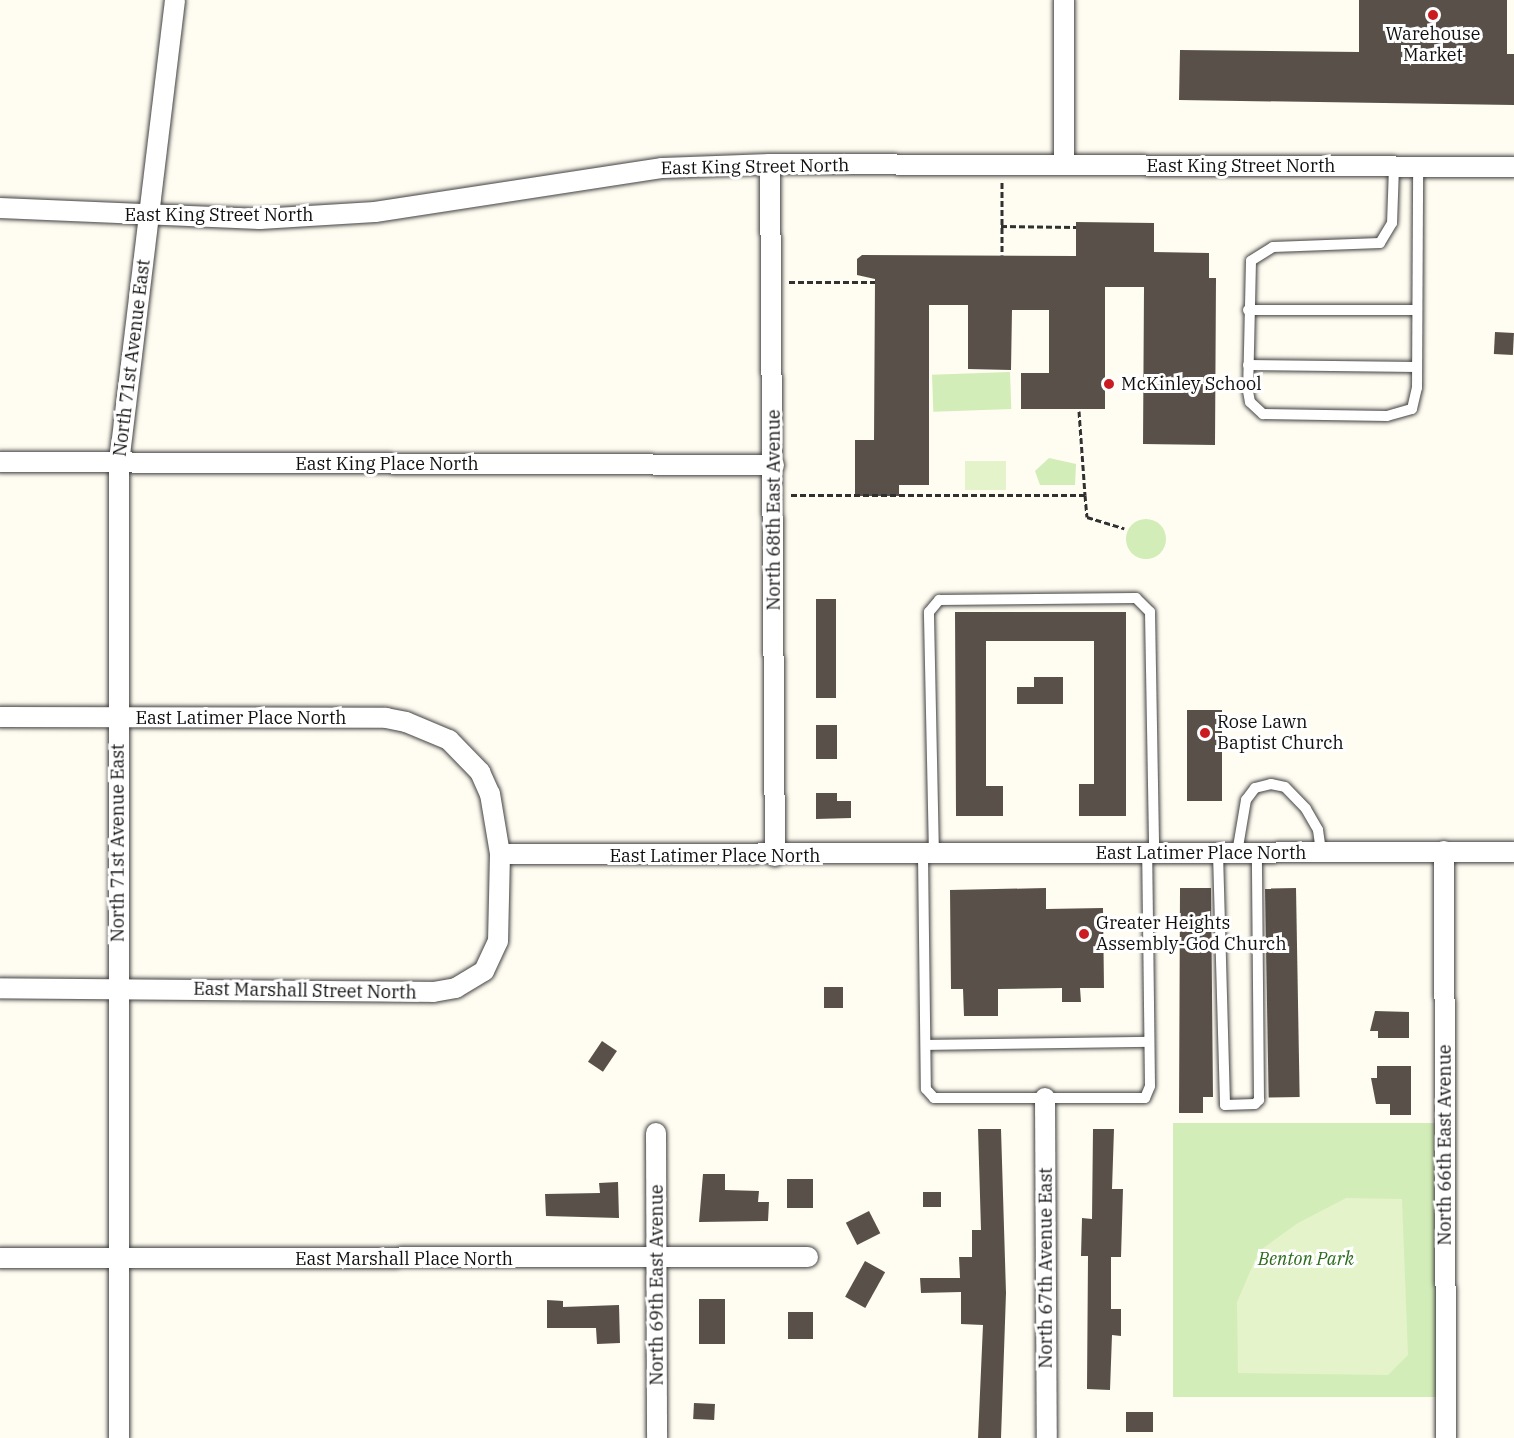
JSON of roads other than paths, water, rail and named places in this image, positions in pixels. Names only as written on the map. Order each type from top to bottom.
[{"type":"street","name":"North 71st Avenue East","points":[[120,1438],[119,463],[175,0]]},
{"type":"street","points":[[1064,0],[1064,165]]},
{"type":"street","name":"East King Street North","points":[[0,208],[260,219],[375,212],[663,168],[770,164],[1514,167]]},
{"type":"street","name":"North 68th East Avenue","points":[[770,164],[774,465],[775,856]]},
{"type":"street","name":"East King Place North","points":[[0,462],[774,465]]},
{"type":"street","name":"East Latimer Place North","points":[[0,717],[386,718],[416,726],[449,740],[480,772],[490,794],[500,854],[775,856],[1514,852]]},
{"type":"street","name":"North 66th East Avenue","points":[[1444,851],[1446,1438]]},
{"type":"street","name":"East Marshall Street North","points":[[0,988],[433,992],[456,988],[484,971],[498,941],[500,854]]},
{"type":"street","name":"North 67th Avenue East","points":[[1045,1098],[1047,1438]]},
{"type":"street","name":"North 69th East Avenue","points":[[656,1133],[657,1438]]},
{"type":"street","name":"East Marshall Place North","points":[[0,1258],[657,1259],[808,1257]]},
{"type":"lane","points":[[1394,167],[1392,223],[1380,243],[1264,250],[1251,261],[1248,310],[1250,402],[1263,414],[1274,417],[1402,415],[1416,401],[1418,168]]},
{"type":"lane","points":[[1248,310],[1417,310]]},
{"type":"lane","points":[[1248,365],[1417,367]]},
{"type":"lane","points":[[1136,598],[1150,612],[1150,853],[1150,1086],[1145,1098],[934,1098],[926,1089],[929,612],[939,600],[1136,598]]},
{"type":"lane","points":[[1257,853],[1259,1100],[1245,1105],[1222,1101],[1227,853],[1246,800],[1255,788],[1271,784],[1285,787],[1306,809],[1318,830],[1321,852]]},
{"type":"lane","points":[[926,1045],[1149,1042]]},
{"type":"place","name":"Warehouse Market","points":[[1433,15]]},
{"type":"place","name":"McKinley School","points":[[1109,384]]},
{"type":"place","name":"Rose Lawn Baptist Church","points":[[1205,733]]},
{"type":"place","name":"Greater Heights Assembly-God Church","points":[[1084,934]]},
{"type":"park label","name":"Benton Park","points":[[1306,1259]]}]
